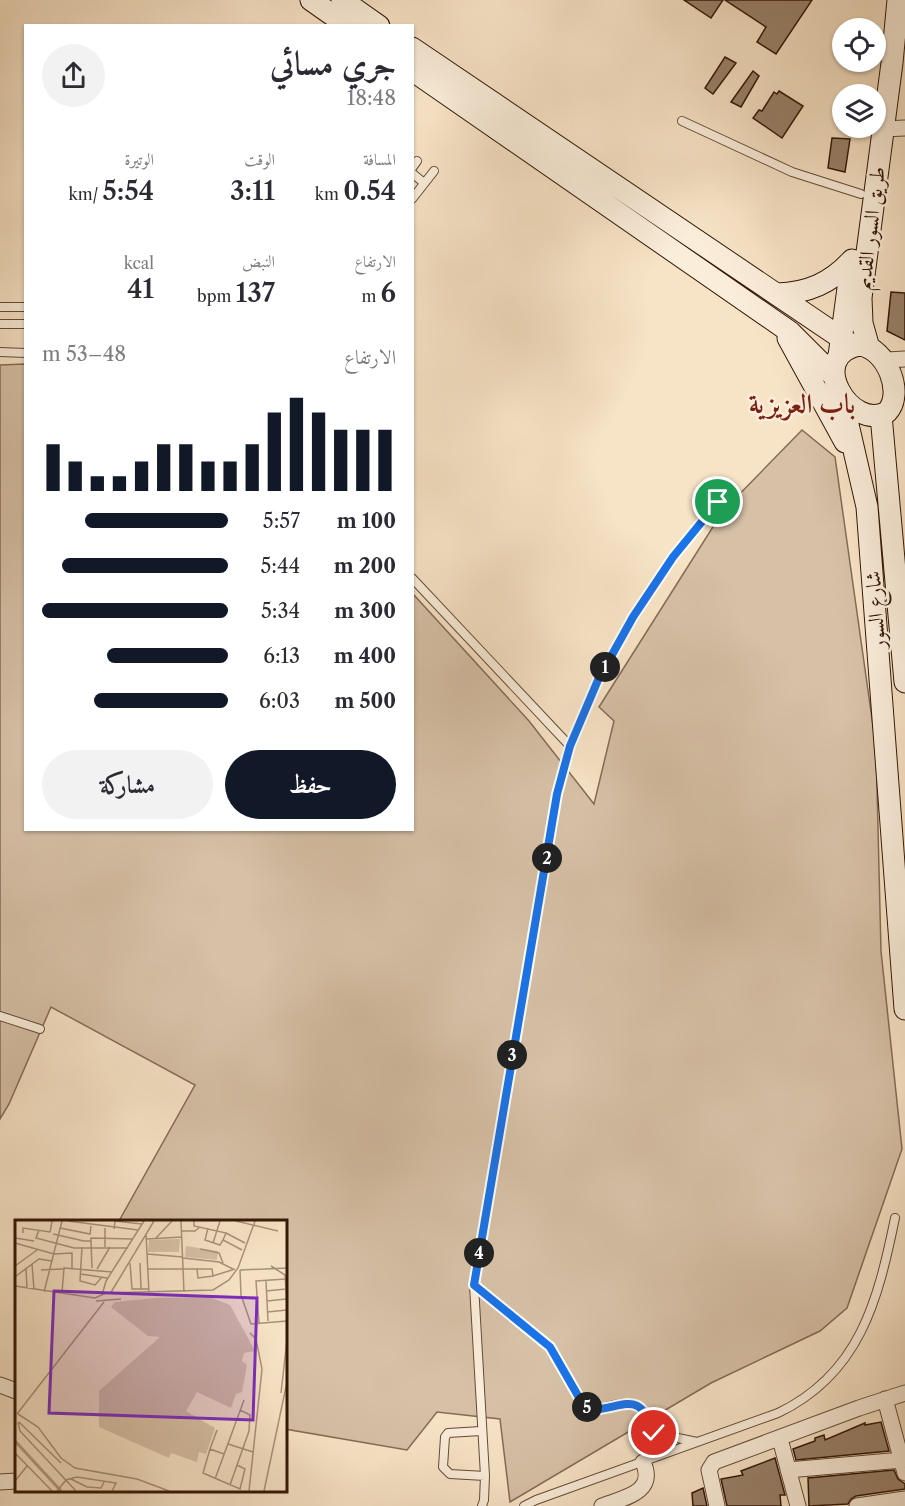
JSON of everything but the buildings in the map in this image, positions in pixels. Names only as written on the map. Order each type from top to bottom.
[{"type":"main road","points":[[311,0],[345,24]]},
{"type":"main road","points":[[342,0],[376,24]]},
{"type":"main road","points":[[875,84],[887,0]]},
{"type":"main road","name":"طريق السور القديم","points":[[886,98],[898,63],[898,0]]},
{"type":"main road","points":[[414,49],[777,294],[846,360],[858,410],[873,416],[891,415],[902,397],[896,360],[878,352],[846,360],[802,342],[414,71]]},
{"type":"main road","name":"طريق السور القديم","points":[[846,360],[852,260],[861,194],[874,138]]},
{"type":"main road","name":"طريق السور القديم","points":[[846,360],[862,323],[861,298],[875,138]]},
{"type":"main road","points":[[777,294],[818,286],[842,270],[852,260]]},
{"type":"main road","points":[[780,325],[857,463]]},
{"type":"main road","name":"شارع السور","points":[[846,360],[857,463],[868,517],[905,1009]]},
{"type":"main road","name":"شارع السور","points":[[891,415],[905,682]]},
{"type":"street","points":[[886,128],[905,129]]},
{"type":"street","points":[[0,1386],[15,1391]]},
{"type":"street","points":[[717,1506],[710,1473],[712,1464],[905,1393]]},
{"type":"street","points":[[788,1470],[903,1466],[885,1399]]},
{"type":"street","points":[[780,1439],[798,1506]]},
{"type":"street","points":[[602,1506],[636,1494],[641,1489],[646,1476],[643,1462]]},
{"type":"street","points":[[0,1482],[15,1481]]},
{"type":"street","points":[[857,1506],[905,1499]]},
{"type":"lane","points":[[682,121],[792,172],[861,194]]},
{"type":"lane","points":[[414,168],[424,183]]},
{"type":"lane","points":[[414,196],[434,171]]},
{"type":"lane","points":[[0,307],[24,307]]},
{"type":"lane","points":[[0,324],[24,324]]},
{"type":"lane","points":[[0,352],[24,352]]},
{"type":"lane","points":[[482,1506],[484,1476],[474,1285],[557,794],[570,746],[598,680],[633,617],[673,557],[718,502]]},
{"type":"lane","points":[[414,580],[570,746]]},
{"type":"lane","points":[[0,1016],[40,1029]]},
{"type":"lane","points":[[524,1506],[794,1405],[820,1386],[842,1364],[860,1337],[873,1308],[895,1218]]},
{"type":"lane","points":[[474,1285],[550,1347],[581,1401],[589,1410],[627,1402],[639,1406],[649,1418],[654,1433],[643,1462]]},
{"type":"lane","points":[[481,1431],[448,1433],[445,1437],[443,1467],[450,1474],[484,1476]]},
{"type":"lane","points":[[654,1433],[698,1442]]},
{"type":"shaded area","points":[[24,364],[24,831],[414,831],[414,595],[529,721],[594,804],[614,721],[599,707],[723,511],[802,430],[835,457],[876,747],[881,951],[902,1149],[847,1308],[820,1331],[711,1383],[510,1502],[500,1419],[437,1412],[407,1450],[286,1429],[286,1220],[120,1220],[195,1085],[51,1007],[9,1104],[0,1119],[0,365]]},
{"type":"district","name":"باب العزيزية","points":[[802,403]]},
{"type":"route","points":[[654,1433],[649,1418],[639,1406],[627,1402],[589,1410],[581,1401],[550,1347],[474,1285],[557,794],[570,746],[598,680],[633,617],[673,557],[718,502]]}]
